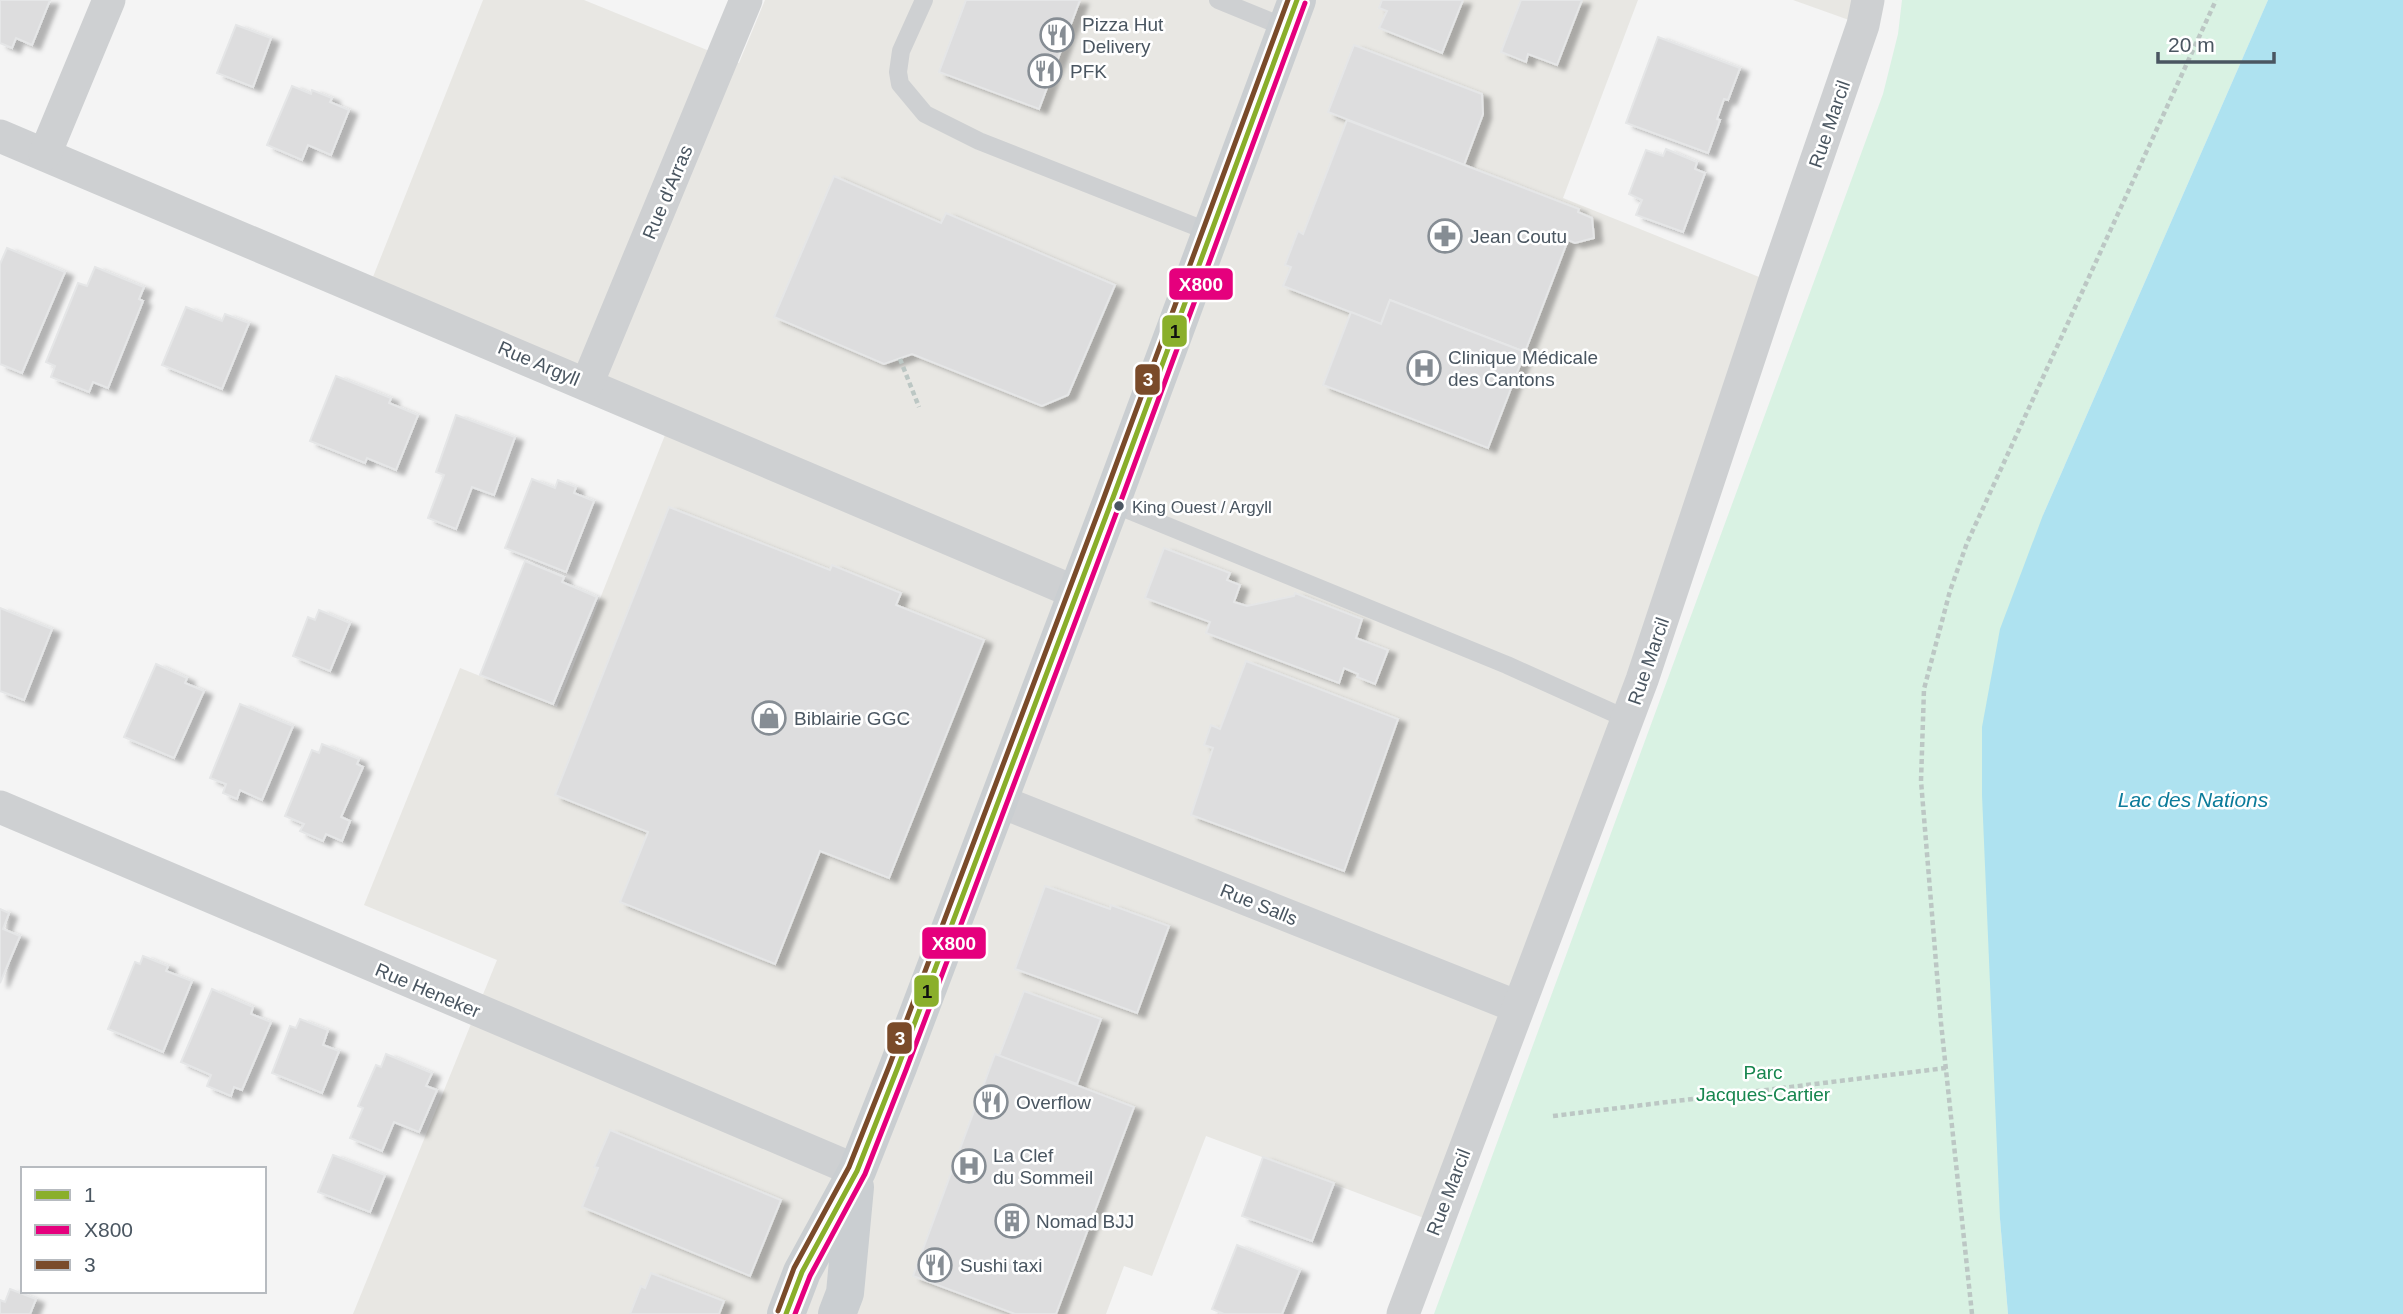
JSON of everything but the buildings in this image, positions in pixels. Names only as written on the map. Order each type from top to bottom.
[{"type":"main road","points":[[786,1314],[802,1272],[857,1171],[999,801],[1292,14]]},
{"type":"main road","points":[[837,1314],[845,1293],[857,1171]]},
{"type":"street","points":[[45,154],[109,0]]},
{"type":"street","name":"Rue d'Arras","points":[[587,384],[746,0]]},
{"type":"street","name":"Rue Marcil","points":[[1403,1314],[1627,719],[1855,49],[1868,0]]},
{"type":"street","name":"Rue Argyll","points":[[0,136],[1077,593]]},
{"type":"street","name":"Rue Salls","points":[[999,801],[1518,1007]]},
{"type":"street","name":"Rue Heneker","points":[[0,807],[857,1171]]},
{"type":"lane","points":[[924,0],[901,51],[898,72],[900,84],[925,114],[979,141],[1212,233]]},
{"type":"lane","points":[[1218,0],[1292,14]]},
{"type":"lane","points":[[1111,503],[1507,665],[1627,719]]},
{"type":"path","points":[[1972,1314],[1946,1068],[1921,782],[1924,689],[1950,591],[1967,543],[2216,0]]},
{"type":"path","points":[[900,359],[919,407]]},
{"type":"path","points":[[1553,1116],[1946,1068]]},
{"type":"shaded area","points":[[483,0],[584,0],[739,63],[765,0],[1638,0],[1563,198],[1774,283],[1437,1223],[1206,1136],[1152,1276],[1124,1266],[1106,1314],[353,1314],[497,960],[364,905],[460,668],[557,707],[671,420],[367,292]]},
{"type":"shaded area","points":[[1793,0],[1868,0],[1863,25]]},
{"type":"green space","name":"Parc Jacques-Cartier","points":[[1902,0],[2268,0],[2043,515],[2000,1219],[2008,1314],[1434,1314],[1883,94],[1898,34]]},
{"type":"water","name":"Lac des Nations","points":[[2268,0],[2403,0],[2403,1314],[2008,1314],[2000,1219],[1982,795],[1982,727],[2000,629],[2043,515]]},
{"type":"transit line","name":"3","points":[[778,1311],[794,1268],[849,1167],[890,1064],[1288,0]]},
{"type":"transit line","name":"1","points":[[786,1314],[802,1272],[857,1171],[898,1067],[1297,0]]},
{"type":"transit line","name":"X800","points":[[795,1314],[810,1276],[865,1174],[906,1070],[1305,3]]},
{"type":"place","name":"Pizza Hut Delivery","points":[[1057,35]]},
{"type":"place","name":"PFK","points":[[1045,71]]},
{"type":"place","name":"Jean Coutu","points":[[1445,236]]},
{"type":"place","name":"Clinique Médicale des Cantons","points":[[1424,368]]},
{"type":"place","name":"King Ouest / Argyll","points":[[1119,506]]},
{"type":"place","name":"Biblairie GGC","points":[[769,718]]},
{"type":"place","name":"Overflow","points":[[991,1102]]},
{"type":"place","name":"La Clef du Sommeil","points":[[969,1166]]},
{"type":"place","name":"Nomad BJJ","points":[[1012,1221]]},
{"type":"place","name":"Sushi taxi","points":[[935,1265]]}]
